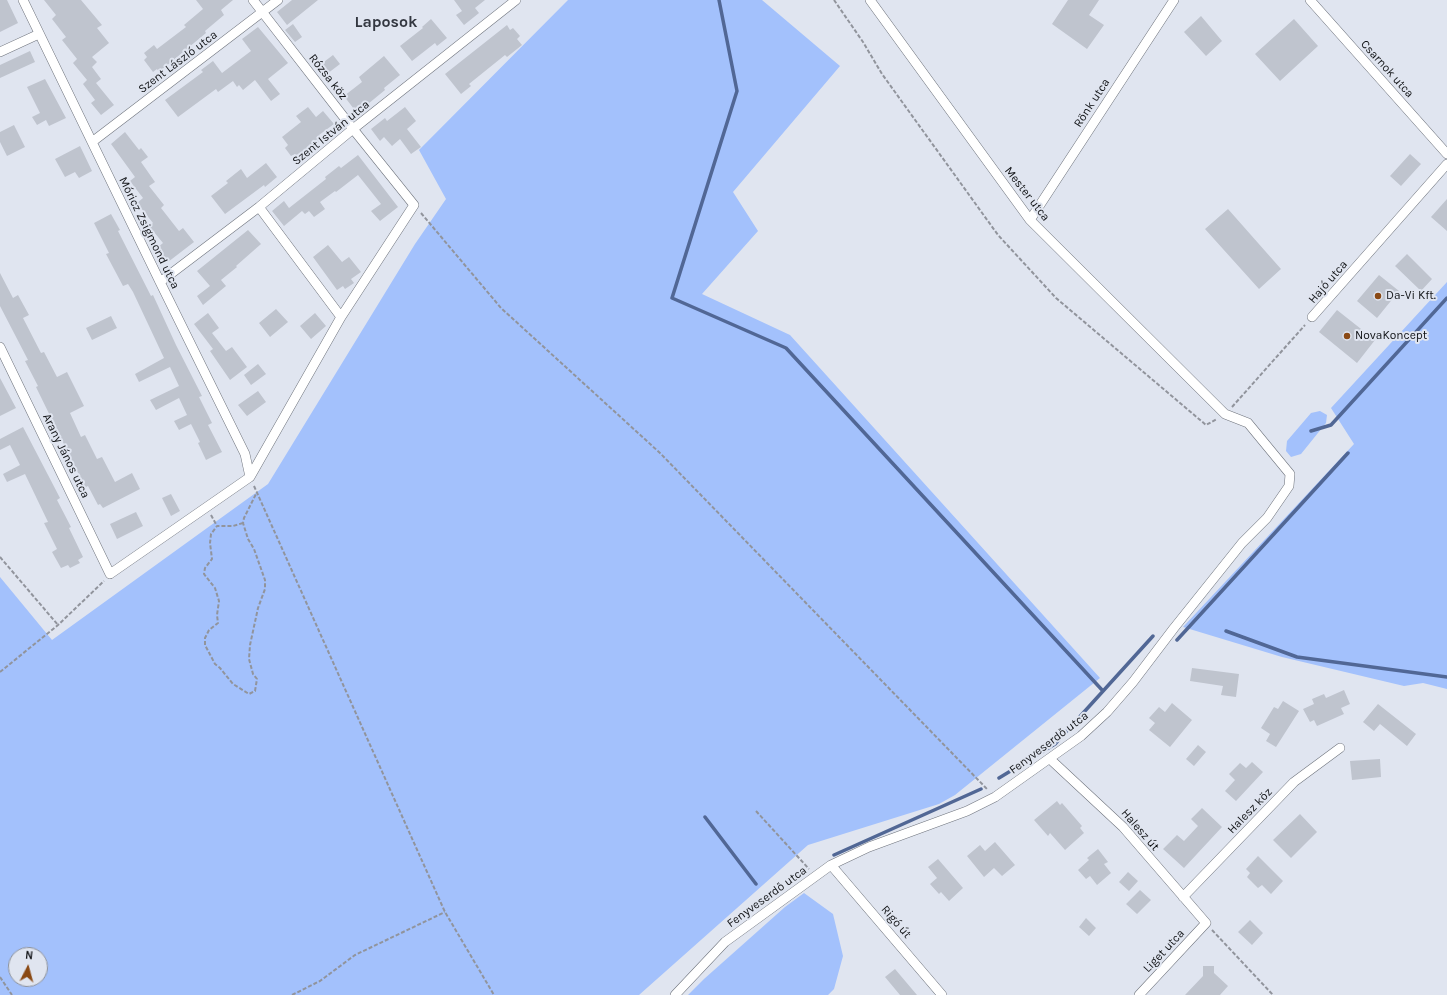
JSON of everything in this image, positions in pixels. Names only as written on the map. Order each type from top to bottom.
[{"type":"street","name":"Rózsa köz","points":[[253,0],[414,205]]},
{"type":"street","name":"Szent László utca","points":[[92,142],[278,0]]},
{"type":"street","name":"Szent István utca","points":[[160,282],[259,207],[353,129],[516,0]]},
{"type":"street","name":"Mester utca","points":[[870,0],[1030,220],[1225,414]]},
{"type":"street","name":"Rönk utca","points":[[1030,220],[1174,0]]},
{"type":"street","name":"Csarnok utca","points":[[1310,0],[1447,154]]},
{"type":"street","name":"Móricz Zsigmond utca","points":[[24,1],[245,454],[250,477]]},
{"type":"street","points":[[0,52],[39,34]]},
{"type":"street","name":"Hajó utca","points":[[1312,317],[1447,164]]},
{"type":"street","points":[[110,574],[250,477],[341,317],[414,205]]},
{"type":"street","points":[[259,207],[341,317]]},
{"type":"street","name":"Arany János utca","points":[[0,347],[110,574]]},
{"type":"street","name":"Fenyveserdő utca","points":[[675,995],[725,942],[831,865],[869,847],[960,814],[995,797],[1081,736],[1107,712],[1128,688],[1242,543],[1267,518],[1289,486],[1290,474],[1248,423],[1225,414]]},
{"type":"street","name":"Halesz köz","points":[[1183,897],[1294,782],[1340,748]]},
{"type":"street","name":"Halesz út","points":[[1050,759],[1123,827],[1206,923]]},
{"type":"street","name":"Rigó út","points":[[831,865],[942,995]]},
{"type":"street","name":"Liget utca","points":[[1139,995],[1206,923]]},
{"type":"path","name":"Hajó utca","points":[[834,0],[863,42],[882,74],[993,228],[1056,298],[1206,425],[1225,414],[1312,317]]},
{"type":"path","points":[[414,205],[502,308],[660,453],[995,797]]},
{"type":"path","points":[[250,477],[445,912],[494,995]]},
{"type":"path","points":[[243,523],[233,526],[217,526],[212,534],[210,543],[212,559],[205,568],[204,574],[215,588],[219,601],[217,615],[218,623],[209,630],[205,638],[205,645],[215,664],[233,684],[249,694],[255,691],[257,679],[249,658],[250,645],[258,608],[265,589],[265,580],[243,523],[257,492]]},
{"type":"path","points":[[0,557],[58,625]]},
{"type":"path","points":[[0,672],[58,625],[110,574]]},
{"type":"path","points":[[756,811],[815,876]]},
{"type":"path","points":[[292,995],[320,981],[355,955],[445,912]]},
{"type":"path","points":[[1206,923],[1273,995]]},
{"type":"path","points":[[0,977],[12,995]]},
{"type":"shaded area","points":[[568,0],[762,0],[840,66],[733,192],[758,231],[702,294],[790,335],[1100,678],[955,795],[939,804],[808,845],[639,995],[0,995],[0,577],[52,640],[268,484],[415,244],[446,199],[419,150]]},
{"type":"shaded area","points":[[1447,282],[1447,689],[1423,683],[1404,686],[1282,657],[1183,627],[1354,444],[1331,408]]},
{"type":"shaded area","points":[[1320,411],[1327,415],[1326,423],[1301,454],[1291,457],[1286,451],[1287,441],[1311,413]]},
{"type":"shaded area","points":[[804,893],[833,914],[843,956],[834,989],[828,995],[688,995],[785,907]]},
{"type":"building","points":[[0,0],[7,0],[18,23],[0,32]]},
{"type":"building","points":[[44,0],[81,0],[102,25],[97,28],[109,43],[92,57],[97,62],[92,67],[101,79],[96,83],[114,105],[101,115],[91,103],[95,100],[83,84],[87,80],[73,63],[77,59],[62,40],[66,37],[52,19],[56,15]]},
{"type":"building","points":[[196,0],[233,0],[221,10],[224,15],[205,31],[206,33],[159,72],[157,69],[153,72],[144,60],[147,57],[144,53],[154,45],[157,49],[186,27],[184,25],[203,9]]},
{"type":"building","points":[[292,0],[318,0],[287,25],[277,12]]},
{"type":"building","points":[[454,0],[485,0],[475,8],[479,13],[464,25],[456,15],[462,11]]},
{"type":"building","points":[[1068,0],[1099,0],[1089,15],[1104,25],[1087,49],[1052,24]]},
{"type":"building","points":[[1201,16],[1222,41],[1206,56],[1184,32]]},
{"type":"building","points":[[431,19],[447,38],[437,46],[435,43],[412,61],[400,46],[423,28],[422,27]]},
{"type":"building","points":[[1294,19],[1318,46],[1280,81],[1255,54]]},
{"type":"building","points":[[293,24],[302,37],[295,42],[285,30]]},
{"type":"building","points":[[507,25],[510,30],[513,28],[520,36],[517,39],[522,45],[507,57],[505,55],[469,84],[471,86],[461,94],[445,74]]},
{"type":"building","points":[[258,27],[288,63],[268,79],[280,94],[271,101],[255,80],[243,90],[239,85],[237,87],[233,81],[218,92],[216,89],[178,117],[165,100],[203,72],[201,70],[213,61],[222,73],[251,51],[242,39]]},
{"type":"building","points":[[30,51],[35,62],[0,78],[0,65]]},
{"type":"building","points":[[333,55],[340,64],[323,77],[316,68]]},
{"type":"building","points":[[384,56],[400,75],[384,88],[385,90],[357,113],[344,96],[362,82],[359,77]]},
{"type":"building","points":[[45,79],[66,118],[49,126],[46,120],[37,125],[32,117],[40,113],[27,87]]},
{"type":"building","points":[[308,107],[316,117],[323,111],[334,124],[319,135],[322,139],[310,149],[298,157],[295,154],[291,156],[285,148],[288,145],[282,137],[301,122],[296,116]]},
{"type":"building","points":[[405,107],[416,121],[407,129],[421,147],[411,154],[400,139],[392,146],[384,137],[380,141],[371,129],[385,118],[387,121]]},
{"type":"building","points":[[14,125],[25,147],[7,156],[0,142],[0,132]]},
{"type":"building","points":[[125,132],[139,150],[141,148],[148,157],[141,162],[155,182],[149,186],[164,205],[161,208],[179,231],[183,228],[194,242],[168,262],[157,248],[163,243],[149,226],[153,223],[137,203],[143,198],[130,181],[135,177],[111,144]]},
{"type":"building","points":[[80,146],[92,171],[79,178],[75,172],[65,177],[55,159]]},
{"type":"building","points":[[1410,154],[1421,164],[1401,186],[1390,176]]},
{"type":"building","points":[[358,155],[398,207],[380,221],[371,211],[381,204],[358,175],[320,202],[325,209],[314,217],[309,211],[305,214],[302,211],[284,226],[272,211],[284,201],[289,208],[326,179],[325,177],[339,166],[341,168]]},
{"type":"building","points":[[266,163],[277,177],[225,214],[211,196],[228,183],[226,181],[241,169],[247,178]]},
{"type":"building","points":[[1447,199],[1447,231],[1431,217]]},
{"type":"building","points":[[1228,209],[1281,269],[1259,289],[1205,229]]},
{"type":"building","points":[[111,214],[151,296],[153,295],[202,396],[199,397],[212,423],[208,425],[222,452],[206,460],[198,443],[200,442],[191,424],[179,430],[174,421],[187,415],[179,398],[156,410],[150,400],[179,386],[170,367],[139,382],[135,374],[164,358],[133,292],[128,284],[123,286],[106,254],[109,253],[94,223]]},
{"type":"building","points":[[248,230],[261,244],[221,280],[226,286],[203,305],[197,296],[210,286],[197,271]]},
{"type":"building","points":[[328,245],[342,262],[349,257],[361,272],[351,279],[354,283],[345,289],[343,286],[337,290],[313,257]]},
{"type":"building","points":[[1407,254],[1432,279],[1421,291],[1395,266]]},
{"type":"building","points":[[0,273],[13,298],[18,295],[29,315],[23,318],[41,353],[44,352],[57,377],[67,372],[84,406],[70,413],[81,437],[85,435],[97,459],[102,457],[115,482],[132,473],[140,489],[103,508],[100,504],[98,505],[88,486],[84,488],[36,387],[38,386],[25,361],[28,360],[0,306]]},
{"type":"building","name":"Da-Vi Kft.","points":[[1379,275],[1399,291],[1377,318],[1357,301]]},
{"type":"building","points":[[276,309],[288,322],[270,337],[259,323]]},
{"type":"building","name":"NovaKoncept","points":[[1337,310],[1375,340],[1357,363],[1319,332]]},
{"type":"building","points":[[208,313],[219,328],[212,333],[226,351],[232,347],[247,367],[230,380],[210,351],[213,349],[194,324]]},
{"type":"building","points":[[315,313],[326,326],[311,339],[300,326]]},
{"type":"building","points":[[111,316],[117,328],[92,340],[86,328]]},
{"type":"building","points":[[258,364],[266,374],[251,385],[244,375]]},
{"type":"building","points":[[0,378],[16,408],[0,416]]},
{"type":"building","points":[[258,391],[266,402],[247,416],[238,405]]},
{"type":"building","points":[[23,427],[60,498],[57,500],[71,527],[69,528],[83,557],[78,560],[80,563],[70,568],[68,565],[61,568],[52,552],[57,549],[44,523],[48,522],[25,474],[7,482],[3,474],[20,465],[10,445],[0,450],[0,439]]},
{"type":"building","points":[[171,494],[180,511],[171,516],[162,498]]},
{"type":"building","points":[[136,512],[143,526],[117,539],[110,524]]},
{"type":"building","points":[[1192,668],[1239,674],[1236,697],[1221,695],[1223,686],[1190,681]]},
{"type":"building","points":[[1344,690],[1350,704],[1341,708],[1344,714],[1317,726],[1314,720],[1310,722],[1303,709],[1314,704],[1312,699],[1324,694],[1326,698]]},
{"type":"building","points":[[1283,701],[1299,711],[1276,747],[1266,741],[1270,734],[1261,728],[1274,707],[1278,709]]},
{"type":"building","points":[[1172,703],[1192,720],[1170,747],[1149,730],[1155,723],[1149,718],[1159,707],[1165,712]]},
{"type":"building","points":[[1378,704],[1416,734],[1407,746],[1380,724],[1374,731],[1363,722]]},
{"type":"building","points":[[1198,745],[1206,752],[1194,766],[1186,759]]},
{"type":"building","points":[[1380,759],[1381,777],[1352,780],[1350,761]]},
{"type":"building","points":[[1252,762],[1263,772],[1236,801],[1225,791],[1235,780],[1229,774],[1240,763],[1246,768]]},
{"type":"building","points":[[1057,801],[1060,805],[1062,803],[1082,826],[1080,828],[1084,833],[1065,850],[1050,833],[1048,836],[1034,820]]},
{"type":"building","points":[[1202,808],[1222,827],[1184,868],[1163,849],[1177,835],[1184,841],[1198,826],[1191,819]]},
{"type":"building","points":[[1300,814],[1317,832],[1291,858],[1273,840]]},
{"type":"building","points":[[995,842],[1015,865],[1002,876],[994,868],[984,877],[967,856],[980,845],[985,851]]},
{"type":"building","points":[[1098,849],[1108,862],[1104,864],[1111,873],[1097,885],[1090,876],[1086,879],[1078,870],[1089,860],[1087,858]]},
{"type":"building","points":[[1258,856],[1283,881],[1271,894],[1262,885],[1258,888],[1247,877],[1250,873],[1246,869]]},
{"type":"building","points":[[938,859],[963,888],[949,901],[941,892],[939,894],[930,884],[937,878],[928,867]]},
{"type":"building","points":[[1128,872],[1138,881],[1129,891],[1119,882]]},
{"type":"building","points":[[1140,890],[1151,900],[1137,914],[1126,904]]},
{"type":"building","points":[[1086,918],[1096,928],[1089,936],[1079,927]]},
{"type":"building","points":[[1250,920],[1263,933],[1252,945],[1238,932]]},
{"type":"building","points":[[1203,966],[1214,966],[1214,973],[1228,986],[1220,995],[1185,995],[1203,976]]},
{"type":"building","points":[[895,969],[917,995],[900,995],[885,977]]},
{"type":"waterway","points":[[719,0],[737,91],[672,298],[786,348],[1103,691]]},
{"type":"waterway","points":[[1311,431],[1331,425],[1447,298]]},
{"type":"waterway","points":[[1177,640],[1348,453]]},
{"type":"waterway","points":[[1226,631],[1297,657],[1447,677]]},
{"type":"waterway","points":[[999,778],[1055,744],[1153,636]]},
{"type":"waterway","points":[[834,855],[981,789]]},
{"type":"waterway","points":[[705,817],[756,884]]},
{"type":"place","name":"Da-Vi Kft.","points":[[1378,296]]},
{"type":"place","name":"NovaKoncept","points":[[1347,336]]},
{"type":"district","name":"Laposok","points":[[386,22]]}]
